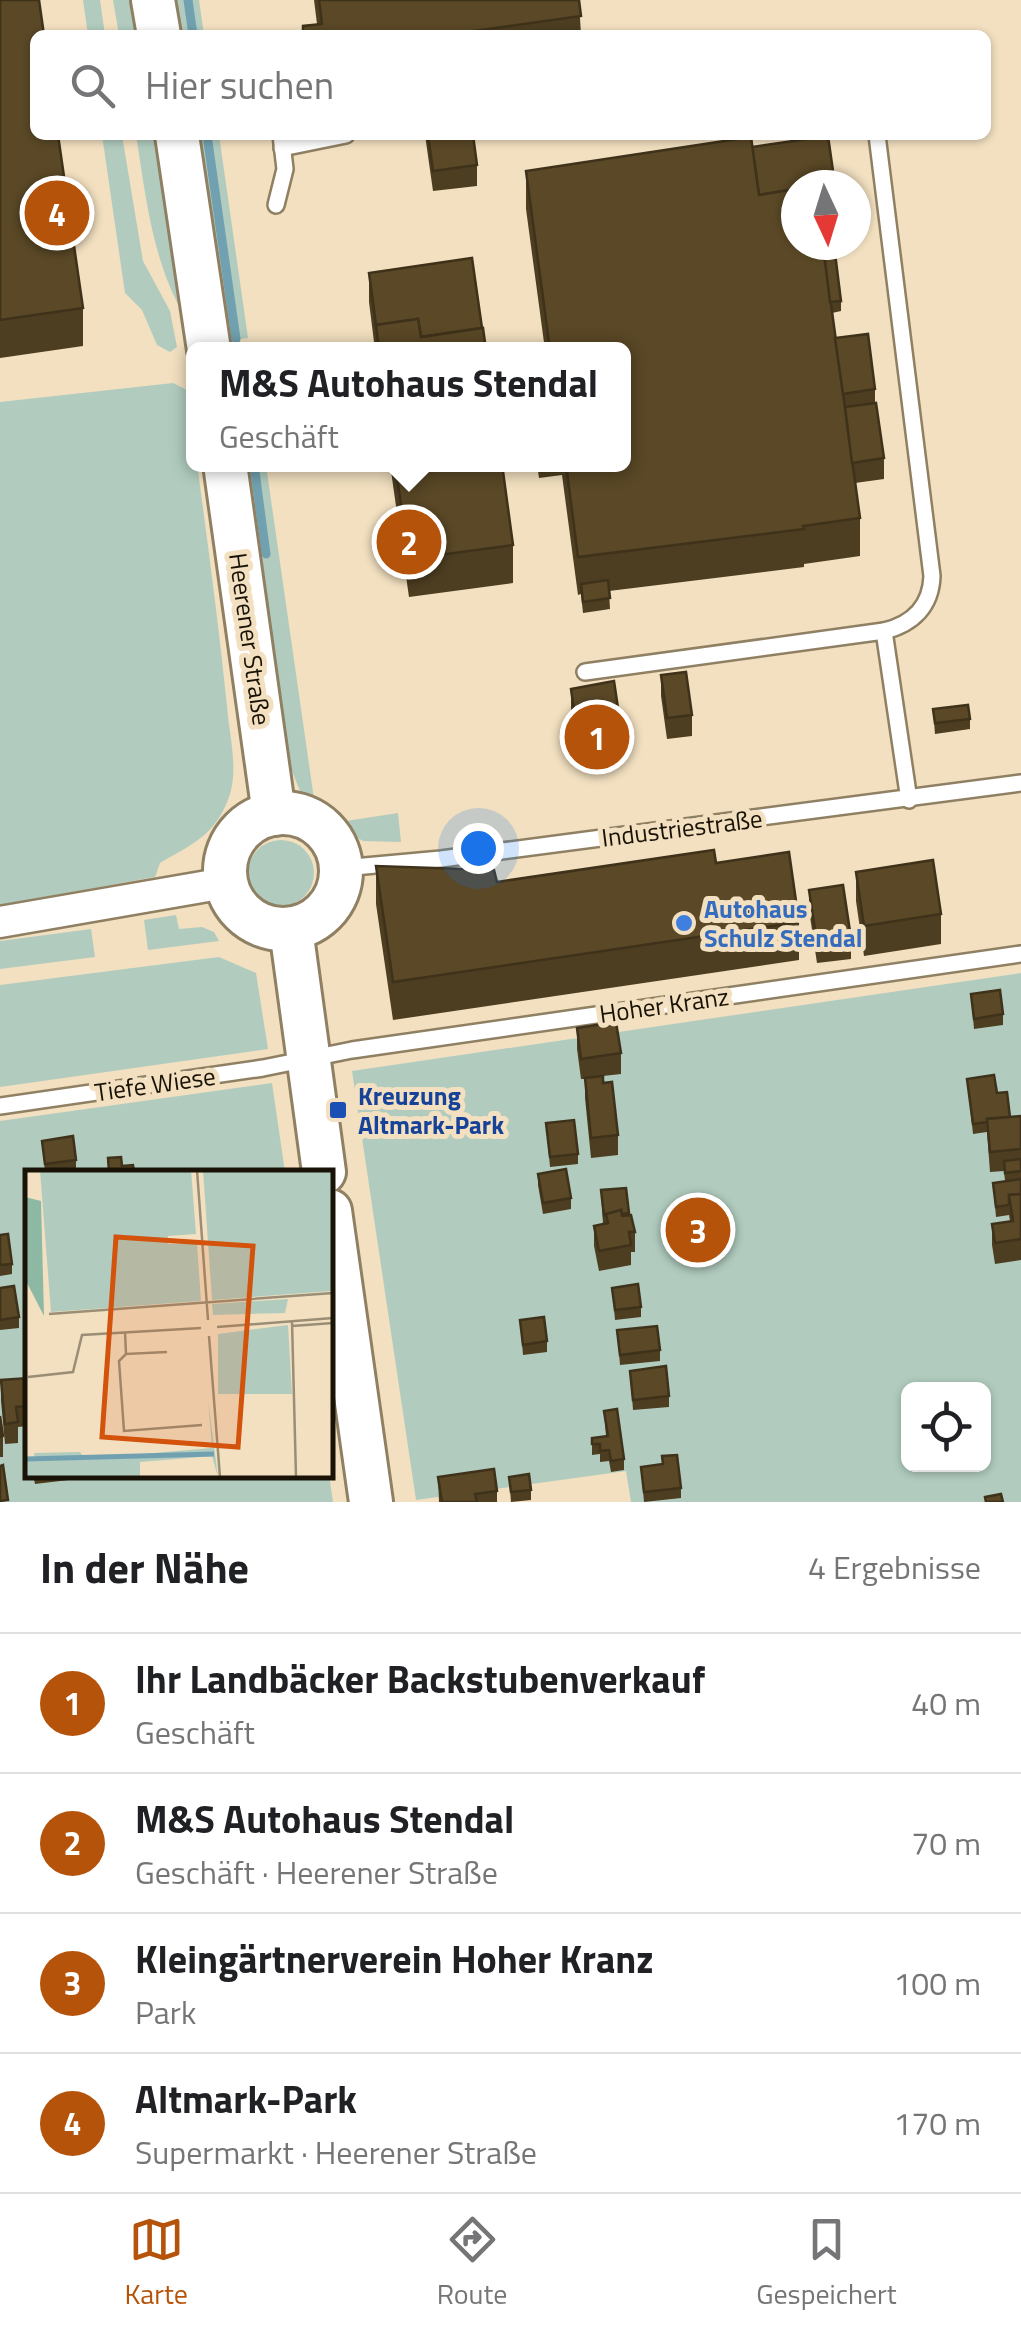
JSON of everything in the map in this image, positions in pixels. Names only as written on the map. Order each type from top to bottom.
[{"type":"main road","points":[[154,0],[159,30]]},
{"type":"main road","points":[[177,140],[208,342]]},
{"type":"main road","name":"Heerener Straße","points":[[226,472],[274,814]]},
{"type":"main road","points":[[294,813],[326,830],[336,846],[342,868],[335,899],[324,914],[291,929],[273,929],[256,923],[241,912],[225,883],[225,861],[231,844],[257,818],[274,814],[294,813]]},
{"type":"main road","points":[[291,929],[324,1170]]},
{"type":"main road","points":[[332,1225],[371,1502]]},
{"type":"street","points":[[0,922],[225,883]]},
{"type":"lane","points":[[585,672],[884,631],[902,627],[931,597],[932,576],[879,140]]},
{"type":"lane","points":[[276,205],[285,169],[281,142]]},
{"type":"lane","points":[[884,631],[909,800]]},
{"type":"lane","name":"Industriestraße","points":[[342,868],[441,859],[1021,783]]},
{"type":"lane","name":"Hoher Kranz","points":[[308,1058],[1021,954]]},
{"type":"lane","name":"Tiefe Wiese","points":[[0,1106],[308,1058]]},
{"type":"green space","points":[[83,0],[100,0],[104,30],[87,30]]},
{"type":"green space","points":[[113,0],[133,0],[140,30],[118,30]]},
{"type":"green space","points":[[172,0],[199,0],[203,30],[176,30]]},
{"type":"green space","points":[[103,140],[123,140],[143,261],[170,311],[177,347],[170,352],[157,345],[142,310],[125,293]]},
{"type":"green space","points":[[137,140],[160,140],[184,315],[164,272],[147,205]]},
{"type":"green space","points":[[193,140],[220,140],[248,338],[227,341]]},
{"type":"green space","points":[[173,383],[186,390],[186,472],[199,472],[233,775],[229,797],[217,821],[192,844],[160,863],[155,877],[0,905],[0,402]]},
{"type":"green space","points":[[240,472],[267,472],[314,799],[346,821],[398,813],[401,842],[363,841],[345,831],[300,791],[290,766]]},
{"type":"green space","points":[[281,840],[305,849],[314,873],[305,897],[281,906],[257,897],[248,873],[257,849]]},
{"type":"green space","points":[[176,915],[179,929],[202,927],[214,932],[219,941],[148,950],[144,920]]},
{"type":"green space","points":[[91,929],[95,957],[0,969],[0,941]]},
{"type":"green space","points":[[219,957],[256,973],[268,1049],[0,1087],[0,985]]},
{"type":"green space","points":[[1021,973],[1021,1502],[631,1502],[626,1471],[416,1500],[352,1071]]},
{"type":"green space","points":[[272,1083],[285,1170],[25,1170],[25,1477],[329,1477],[333,1502],[0,1502],[0,1121]]},
{"type":"building","points":[[0,0],[39,0],[43,30],[30,30],[30,140],[59,140],[83,308],[0,320]]},
{"type":"building","points":[[319,0],[579,0],[581,16],[482,30],[303,30],[303,26],[322,24]]},
{"type":"building","points":[[429,140],[474,140],[477,165],[433,171]]},
{"type":"building","points":[[751,140],[759,195],[781,191],[781,260],[825,260],[860,518],[803,526],[804,529],[578,557],[567,472],[631,472],[631,342],[549,342],[526,171]]},
{"type":"building","points":[[829,140],[833,170],[781,170],[781,191],[759,195],[752,147]]},
{"type":"building","points":[[472,258],[482,328],[421,337],[418,319],[376,325],[369,273]]},
{"type":"building","points":[[825,260],[836,260],[841,301],[830,302]]},
{"type":"building","points":[[418,319],[421,337],[483,328],[485,342],[378,342],[376,325]]},
{"type":"building","points":[[868,334],[875,389],[843,394],[835,338]]},
{"type":"building","points":[[876,403],[884,458],[852,463],[845,407]]},
{"type":"building","points":[[396,472],[503,472],[513,545],[409,559]]},
{"type":"building","points":[[608,580],[610,598],[583,602],[581,584]]},
{"type":"building","points":[[686,672],[692,715],[667,718],[661,675]]},
{"type":"building","points":[[614,681],[623,742],[579,746],[571,689]]},
{"type":"building","points":[[968,705],[970,719],[935,723],[933,709]]},
{"type":"building","points":[[714,850],[716,863],[789,852],[799,922],[393,982],[376,866],[494,870],[497,882]]},
{"type":"building","points":[[933,860],[941,914],[864,926],[856,872]]},
{"type":"building","points":[[843,885],[851,938],[817,943],[809,890]]},
{"type":"building","points":[[1000,990],[1003,1014],[974,1019],[971,994]]},
{"type":"building","points":[[616,1022],[621,1053],[581,1059],[577,1028]]},
{"type":"building","points":[[994,1075],[997,1093],[1007,1092],[1010,1117],[973,1124],[967,1079]]},
{"type":"building","points":[[603,1076],[603,1083],[612,1082],[618,1135],[591,1138],[585,1078]]},
{"type":"building","points":[[1021,1116],[1021,1149],[990,1152],[987,1119]]},
{"type":"building","points":[[574,1120],[578,1154],[550,1157],[546,1123]]},
{"type":"building","points":[[73,1136],[76,1160],[45,1164],[42,1141]]},
{"type":"building","points":[[121,1157],[122,1166],[133,1165],[134,1170],[109,1170],[108,1158]]},
{"type":"building","points":[[1021,1159],[1021,1171],[1005,1173],[1004,1161]]},
{"type":"building","points":[[566,1169],[571,1198],[543,1203],[538,1174]]},
{"type":"building","points":[[1021,1179],[1021,1194],[1009,1195],[1009,1205],[996,1207],[993,1183]]},
{"type":"building","points":[[626,1188],[629,1213],[621,1214],[621,1210],[604,1216],[601,1190]]},
{"type":"building","points":[[1021,1194],[1021,1239],[995,1243],[992,1224],[1013,1221],[1009,1195]]},
{"type":"building","points":[[621,1210],[622,1216],[631,1215],[635,1232],[629,1232],[631,1245],[599,1251],[594,1226],[608,1223],[606,1214]]},
{"type":"building","points":[[8,1234],[12,1264],[0,1265],[0,1235]]},
{"type":"building","points":[[638,1284],[641,1307],[615,1310],[612,1288]]},
{"type":"building","points":[[14,1286],[19,1317],[0,1320],[0,1288]]},
{"type":"building","points":[[544,1317],[547,1341],[523,1345],[520,1320]]},
{"type":"building","points":[[657,1326],[660,1350],[620,1355],[617,1330]]},
{"type":"building","points":[[666,1366],[669,1396],[633,1400],[630,1371]]},
{"type":"building","points":[[25,1378],[25,1406],[16,1407],[18,1422],[5,1424],[1,1380]]},
{"type":"building","points":[[617,1409],[624,1459],[611,1461],[609,1450],[600,1451],[600,1444],[592,1444],[592,1438],[608,1436],[604,1411]]},
{"type":"building","points":[[677,1455],[681,1488],[644,1492],[641,1467],[663,1464],[662,1456]]},
{"type":"building","points":[[3,1465],[8,1500],[0,1501],[0,1466]]},
{"type":"building","points":[[494,1469],[497,1491],[475,1494],[477,1502],[442,1502],[438,1477]]},
{"type":"building","points":[[529,1474],[531,1490],[511,1492],[509,1477]]},
{"type":"building","points":[[1001,1494],[1003,1502],[986,1502],[985,1497]]},
{"type":"waterway","points":[[188,0],[192,30]]},
{"type":"waterway","points":[[208,140],[236,339]]},
{"type":"waterway","points":[[255,472],[266,554]]},
{"type":"place","name":"Altmark-Park","points":[[57,213]]},
{"type":"place","name":"M&S Autohaus Stendal","points":[[409,542]]},
{"type":"place","name":"Ihr Landbäcker Backstubenverkauf","points":[[597,737]]},
{"type":"place","name":"Autohaus Schulz Stendal","points":[[684,923]]},
{"type":"place","name":"Kreuzung Altmark-Park","points":[[338,1110]]},
{"type":"place","name":"Kleingärtnerverein Hoher Kranz","points":[[698,1230]]}]
